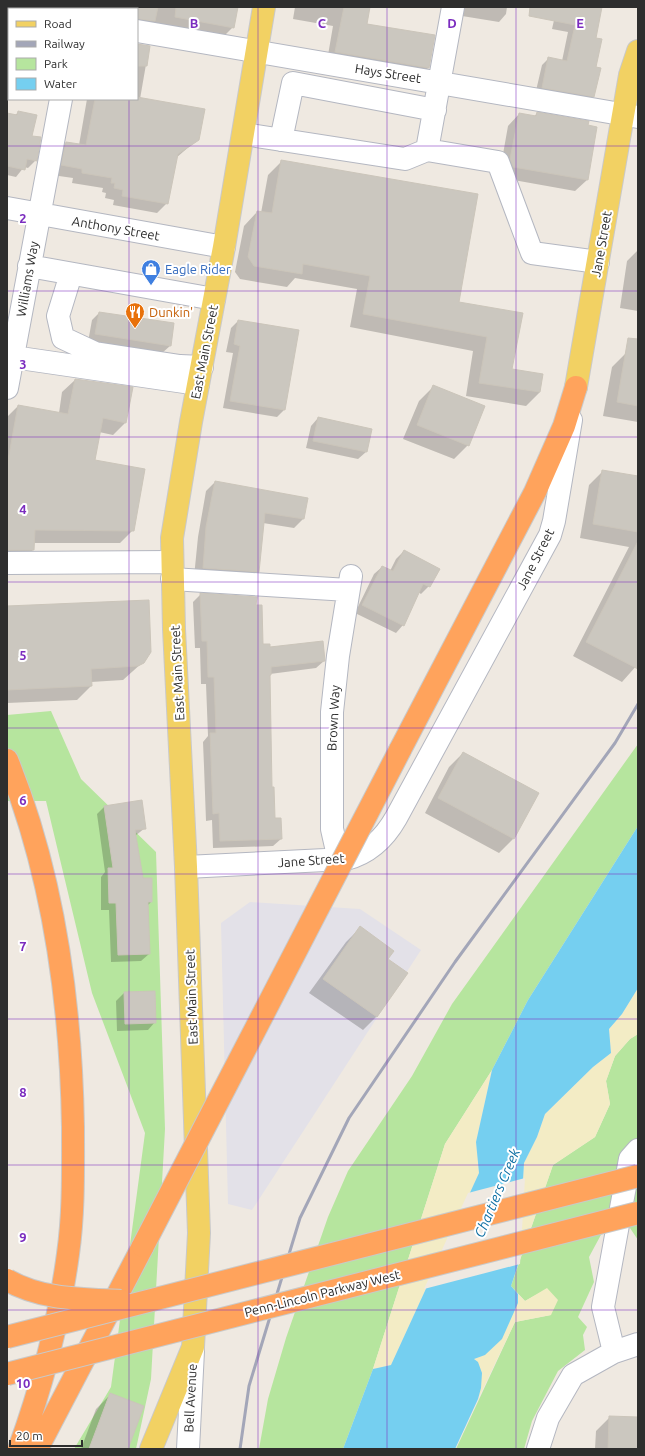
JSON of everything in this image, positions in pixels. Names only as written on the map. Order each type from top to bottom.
[{"type":"highway","points":[[37,1449],[535,492],[564,426],[576,387]]},
{"type":"highway","points":[[7,760],[30,825],[54,923],[68,1025],[72,1089],[72,1202],[68,1252],[62,1293],[43,1376],[19,1449]]},
{"type":"highway","points":[[7,1337],[638,1176]]},
{"type":"highway","name":"Penn-Lincoln Parkway West","points":[[7,1374],[638,1213]]},
{"type":"highway","points":[[7,1280],[32,1291],[50,1296],[144,1302]]},
{"type":"main road","name":"East Main Street","points":[[150,1449],[193,1347],[199,1233],[186,867],[172,571],[172,538],[244,134],[264,7]]},
{"type":"main road","name":"Jane Street","points":[[576,387],[598,262],[631,116],[630,75],[638,50]]},
{"type":"street","points":[[8,7],[19,8]]},
{"type":"street","points":[[427,150],[436,110],[453,7]]},
{"type":"street","name":"Hays Street","points":[[138,31],[631,116]]},
{"type":"street","points":[[281,140],[293,83],[436,110]]},
{"type":"street","name":"Williams Way","points":[[7,388],[61,100]]},
{"type":"street","points":[[244,134],[405,159],[427,150],[498,162],[532,253],[598,262]]},
{"type":"street","name":"Anthony Street","points":[[7,208],[224,247]]},
{"type":"street","points":[[29,266],[214,299]]},
{"type":"street","points":[[71,274],[58,316],[63,338],[95,353],[180,366],[200,375]]},
{"type":"street","points":[[13,357],[200,375]]},
{"type":"street","name":"Jane Street","points":[[186,867],[339,860],[358,856],[370,850],[392,826],[550,535],[554,521],[576,387]]},
{"type":"street","points":[[7,563],[172,571]]},
{"type":"street","name":"Brown Way","points":[[172,571],[350,583],[338,656],[332,712],[332,829],[339,860]]},
{"type":"street","points":[[614,1352],[603,1307],[630,1159],[638,1150]]},
{"type":"street","points":[[538,1449],[548,1418],[573,1375],[614,1352],[638,1344]]},
{"type":"street","name":"Bell Avenue","points":[[188,1449],[193,1347]]},
{"type":"shaded area","points":[[250,902],[360,909],[421,950],[252,1210],[228,1204],[221,923]]},
{"type":"green space","points":[[51,711],[81,779],[156,852],[165,1129],[151,1379],[136,1449],[74,1449],[111,1387],[145,1133],[92,993],[46,801],[7,801],[7,715]]},
{"type":"green space","points":[[638,744],[638,826],[528,1000],[492,1070],[445,1144],[373,1369],[343,1449],[259,1449],[268,1399],[286,1338],[328,1217],[348,1171],[412,1076],[452,1004]]},
{"type":"green space","points":[[638,1034],[638,1240],[616,1207],[589,1257],[594,1282],[578,1317],[587,1327],[583,1335],[585,1350],[558,1371],[532,1421],[524,1449],[456,1449],[515,1322],[551,1315],[547,1289],[525,1301],[511,1286],[553,1165],[595,1137],[610,1104],[606,1081],[615,1056],[630,1039]]},
{"type":"sand","points":[[638,988],[638,1034],[630,1039],[615,1056],[606,1081],[610,1104],[595,1137],[553,1165],[518,1265],[524,1163],[537,1137],[545,1114],[593,1067],[611,1053],[609,1029],[622,1014]]},
{"type":"sand","points":[[492,1070],[476,1142],[479,1173],[391,1365],[373,1369],[445,1144]]},
{"type":"sand","points":[[547,1288],[558,1300],[551,1315],[515,1322],[478,1399],[482,1373],[474,1359],[484,1354],[499,1341],[509,1324],[518,1294],[525,1301]]},
{"type":"water","name":"Chartiers Creek","points":[[638,826],[638,988],[622,1014],[609,1029],[611,1053],[593,1067],[545,1114],[537,1137],[524,1163],[518,1265],[511,1286],[518,1294],[518,1303],[502,1339],[485,1355],[474,1359],[478,1362],[482,1373],[481,1388],[478,1399],[455,1449],[343,1449],[373,1369],[391,1365],[479,1173],[476,1142],[492,1070],[528,1000]]},
{"type":"pier","points":[[525,1178],[520,1264],[424,1289],[468,1193]]},
{"type":"building","points":[[158,7],[155,21],[138,19],[137,8]]},
{"type":"building","points":[[176,7],[238,7],[234,28],[175,17]]},
{"type":"building","points":[[344,7],[370,7],[367,24],[435,35],[429,68],[335,52]]},
{"type":"building","points":[[530,7],[602,7],[596,38],[602,39],[596,67],[601,68],[594,97],[542,88],[548,57],[567,61],[575,25],[529,16]]},
{"type":"building","points":[[138,44],[150,46],[147,66],[138,66]]},
{"type":"building","points":[[138,97],[205,109],[199,140],[178,154],[168,204],[122,196],[123,190],[114,188],[115,183],[111,183],[112,178],[82,173],[82,169],[61,165],[66,142],[86,145],[95,100],[138,100]]},
{"type":"building","points":[[18,111],[37,115],[32,136],[41,137],[37,161],[27,159],[25,170],[7,166],[7,113],[17,115]]},
{"type":"building","points":[[537,112],[589,121],[588,125],[597,127],[588,180],[513,167],[510,159],[519,113],[536,116]]},
{"type":"building","points":[[281,160],[478,194],[459,302],[523,313],[512,369],[543,374],[540,392],[479,383],[487,337],[363,314],[370,276],[303,264],[302,274],[254,266],[248,257],[257,211],[272,213]]},
{"type":"building","name":"Dunkin'","points":[[99,312],[174,323],[171,346],[95,334]]},
{"type":"building","points":[[238,320],[299,330],[285,410],[230,401],[240,346],[234,344]]},
{"type":"building","points":[[628,338],[638,339],[638,406],[617,402]]},
{"type":"building","points":[[75,379],[133,387],[126,423],[103,418],[95,460],[145,469],[134,531],[35,530],[34,550],[7,550],[7,466],[18,405],[68,414]]},
{"type":"building","points":[[433,385],[485,406],[469,446],[417,425]]},
{"type":"building","points":[[318,417],[372,429],[367,452],[313,441]]},
{"type":"building","points":[[602,470],[638,476],[638,532],[593,524]]},
{"type":"building","points":[[215,481],[308,498],[304,519],[265,513],[259,572],[203,568],[206,527]]},
{"type":"building","points":[[638,541],[638,669],[586,642]]},
{"type":"building","points":[[404,550],[440,569],[430,587],[423,584],[404,626],[362,605],[382,566],[393,571]]},
{"type":"building","points":[[200,593],[257,597],[256,605],[262,605],[263,644],[270,644],[270,647],[323,641],[325,661],[271,667],[272,787],[274,787],[275,818],[281,818],[282,839],[220,841],[219,813],[213,814],[210,733],[216,733],[214,677],[208,677],[207,641],[202,641]]},
{"type":"building","points":[[149,600],[151,652],[144,663],[138,666],[91,669],[92,686],[7,690],[7,606]]},
{"type":"building","points":[[463,752],[539,793],[514,839],[438,798]]},
{"type":"building","points":[[142,800],[146,829],[135,830],[143,878],[152,878],[152,902],[148,902],[150,954],[118,955],[116,903],[109,903],[108,868],[113,868],[104,806]]},
{"type":"building","points":[[360,926],[394,951],[388,959],[408,973],[377,1017],[323,979]]},
{"type":"building","points":[[155,991],[156,1023],[125,1024],[124,992]]},
{"type":"building","points":[[110,1393],[144,1406],[128,1449],[89,1449]]},
{"type":"building","points":[[609,1416],[638,1417],[638,1449],[608,1449]]},
{"type":"railway","points":[[240,1449],[249,1386],[300,1218],[349,1118],[455,962],[615,743],[638,704]]},
{"type":"place","name":"Eagle Rider","points":[[151,286]]},
{"type":"place","name":"Dunkin'","points":[[135,329]]}]
